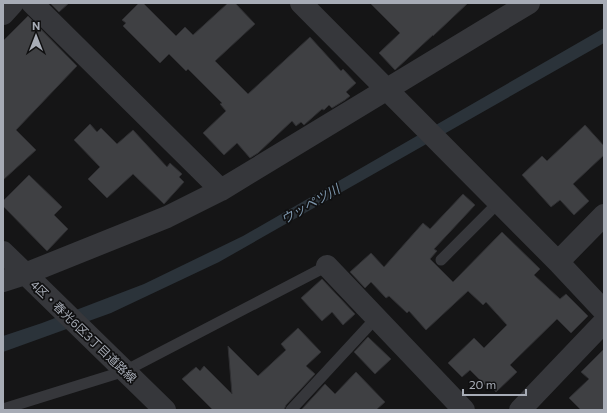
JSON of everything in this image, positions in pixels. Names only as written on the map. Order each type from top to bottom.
[{"type":"street","points":[[3,14],[13,3]]},
{"type":"street","points":[[32,3],[221,190]]},
{"type":"street","points":[[301,3],[499,202],[604,311]]},
{"type":"street","points":[[3,282],[167,217],[221,190],[528,3]]},
{"type":"street","points":[[558,262],[604,215]]},
{"type":"street","name":"4区・春光6区3丁目道路線","points":[[3,252],[121,366],[163,410]]},
{"type":"street","points":[[327,266],[464,410]]},
{"type":"street","points":[[520,410],[604,322]]},
{"type":"lane","points":[[440,260],[499,202]]},
{"type":"lane","points":[[3,409],[121,366],[327,266]]},
{"type":"lane","points":[[291,410],[376,318]]},
{"type":"water","name":"ウッペツ川","points":[[604,28],[604,43],[219,262],[111,313],[3,352],[3,336],[42,323],[144,284],[243,236]]},
{"type":"building","points":[[50,3],[69,3],[59,12]]},
{"type":"building","points":[[139,3],[143,3],[176,36],[185,27],[193,35],[228,3],[235,3],[255,24],[215,61],[248,94],[310,37],[341,71],[343,69],[356,83],[346,92],[350,96],[345,100],[332,108],[329,105],[324,110],[322,109],[304,125],[301,122],[296,126],[292,121],[258,153],[250,158],[237,143],[224,155],[203,133],[226,111],[220,104],[222,103],[188,69],[186,71],[169,54],[160,63],[123,26],[126,23],[122,20]]},
{"type":"building","points":[[370,3],[468,3],[395,70],[379,53],[400,33]]},
{"type":"building","points":[[28,16],[77,66],[16,130],[36,150],[3,180],[3,41]]},
{"type":"building","points":[[90,124],[97,132],[101,128],[117,144],[133,130],[167,167],[170,163],[182,174],[179,177],[184,182],[164,204],[133,174],[107,198],[88,179],[100,167],[74,140]]},
{"type":"building","points":[[585,125],[604,146],[604,155],[573,184],[589,201],[574,215],[560,200],[551,207],[522,175],[542,156],[547,161]]},
{"type":"building","points":[[29,175],[62,207],[54,215],[68,229],[47,251],[3,206],[3,201]]},
{"type":"building","points":[[463,194],[475,205],[434,249],[437,251],[430,259],[453,282],[502,232],[540,269],[534,275],[560,299],[566,294],[588,316],[571,333],[557,319],[510,365],[517,372],[496,392],[489,385],[487,387],[470,370],[462,377],[448,363],[474,338],[484,348],[507,325],[486,302],[483,305],[468,291],[426,330],[409,311],[407,313],[389,296],[386,298],[371,282],[365,288],[350,272],[371,253],[384,267],[423,223],[430,229]]},
{"type":"building","points":[[322,279],[355,314],[343,325],[332,312],[322,321],[301,298]]},
{"type":"building","points":[[298,328],[321,352],[306,366],[315,374],[286,405],[284,410],[213,410],[182,379],[196,367],[200,371],[204,366],[232,394],[228,346],[258,376],[286,350],[281,344]]},
{"type":"building","points":[[368,337],[391,359],[375,374],[354,352]]},
{"type":"building","points":[[604,349],[604,410],[581,410],[569,398],[589,379],[581,372]]},
{"type":"building","points":[[356,372],[385,402],[376,410],[301,410],[325,384],[335,394]]}]
